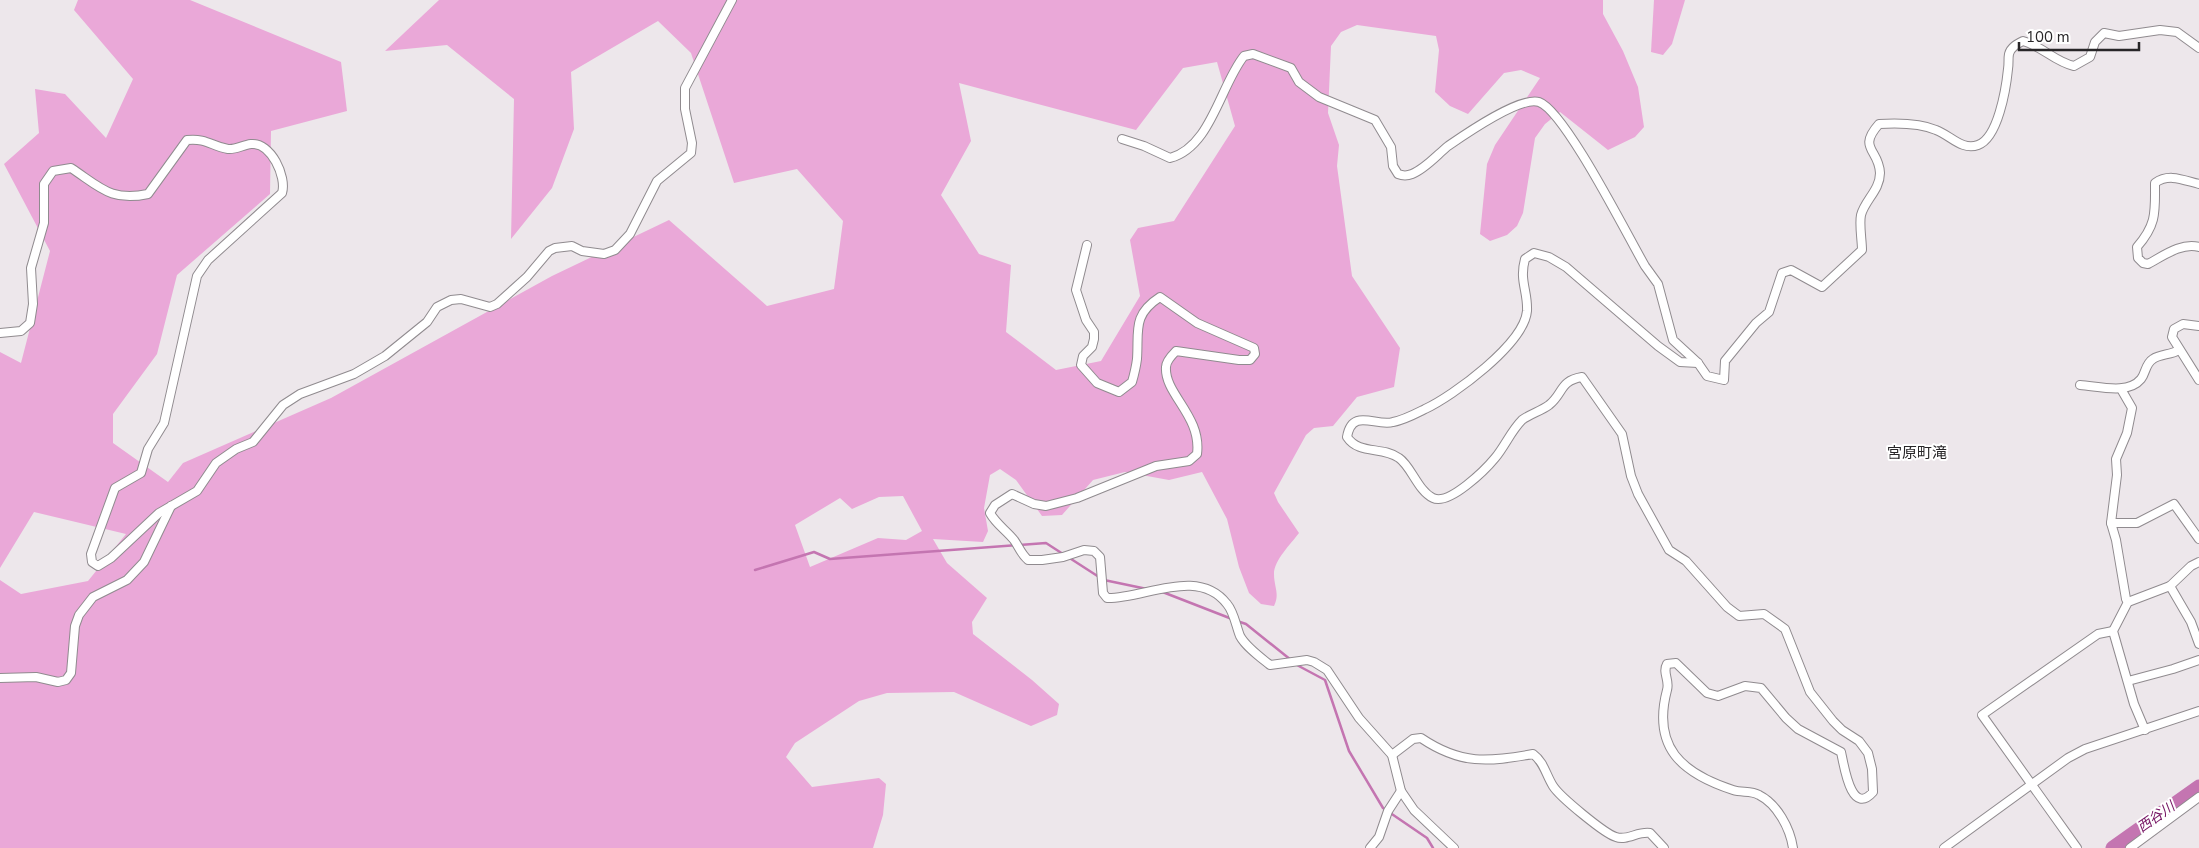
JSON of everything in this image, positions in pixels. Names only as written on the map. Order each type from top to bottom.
[{"type":"street","points":[[0,333],[21,331],[30,323],[33,304],[31,268],[44,223],[44,184],[54,171],[71,168],[110,193],[123,198],[133,198],[148,194],[187,140],[200,138],[229,150],[251,144],[270,152],[285,184],[282,194],[208,260],[197,276],[164,423],[148,449],[142,473],[115,488],[106,516],[93,545],[92,562],[98,566],[111,558],[159,513],[197,492],[216,463],[236,449],[253,442],[283,405],[300,394],[354,374],[386,356],[427,322],[438,307],[451,300],[461,299],[490,306],[497,304],[527,277],[549,251],[554,248],[572,246],[582,251],[604,254],[615,250],[630,234],[657,181],[691,153],[692,142],[685,109],[685,88],[732,0]]},
{"type":"street","points":[[1122,139],[1144,146],[1170,158],[1188,150],[1206,129],[1234,68],[1244,56],[1253,54],[1291,68],[1299,82],[1319,97],[1375,120],[1391,147],[1393,166],[1398,174],[1404,176],[1413,174],[1450,145],[1499,114],[1528,102],[1539,102],[1553,113],[1588,163],[1641,259],[1658,284],[1672,340],[1698,363],[1706,376],[1724,380],[1725,361],[1756,323],[1769,312],[1782,273],[1791,270],[1822,287],[1862,250],[1861,215],[1875,192],[1880,172],[1869,143],[1870,134],[1880,124],[1903,122],[1936,130],[1965,146],[1973,147],[1984,142],[1994,131],[2003,94],[2009,55],[2012,48],[2023,41],[2041,47],[2065,64],[2074,66],[2090,57],[2095,42],[2104,33],[2119,36],[2160,30],[2177,32],[2199,48]]},
{"type":"street","points":[[2199,184],[2173,177],[2163,177],[2155,183],[2154,222],[2145,238],[2137,247],[2138,258],[2143,263],[2148,264],[2179,248],[2193,245],[2199,247]]},
{"type":"street","points":[[1087,245],[1076,290],[1084,314],[1094,332],[1094,339],[1092,347],[1083,356],[1080,365],[1097,383],[1119,392],[1132,382],[1137,360],[1138,321],[1143,311],[1160,297],[1197,322],[1254,348],[1255,354],[1250,360],[1239,360],[1176,350],[1169,358],[1166,367],[1168,383],[1180,400],[1198,440],[1197,454],[1189,461],[1156,466],[1077,498],[1046,506],[1034,504],[1012,494],[995,505],[990,513],[995,522],[1014,540],[1028,560],[1069,556],[1084,550],[1094,551],[1100,557],[1103,593],[1107,598],[1117,598],[1180,586],[1196,586],[1213,591],[1229,605],[1241,637],[1257,655],[1270,665],[1307,660],[1327,670],[1360,718],[1392,755],[1401,791],[1414,810],[1454,848]]},
{"type":"street","points":[[1698,363],[1680,362],[1658,346],[1566,267],[1549,257],[1534,253],[1525,259],[1521,272],[1527,311],[1524,323],[1488,366],[1439,402],[1392,423],[1364,419],[1356,421],[1348,431],[1347,438],[1351,444],[1358,447],[1392,454],[1400,458],[1416,481],[1433,498],[1440,499],[1454,494],[1495,458],[1522,420],[1550,405],[1565,384],[1572,379],[1582,377],[1622,434],[1635,485],[1669,550],[1686,561],[1727,607],[1739,616],[1764,614],[1785,629],[1810,692],[1833,722],[1859,742],[1868,753],[1872,769],[1873,792],[1870,796],[1856,797],[1847,781],[1841,752],[1798,729],[1786,718],[1761,688],[1745,686],[1718,696],[1707,693],[1676,663],[1667,664],[1665,669],[1668,685],[1663,701],[1663,712],[1668,742],[1677,759],[1691,771],[1732,790],[1753,792],[1765,798],[1777,808],[1793,848]]},
{"type":"street","points":[[2199,326],[2183,324],[2174,329],[2172,337],[2199,380]]},
{"type":"street","points":[[2080,385],[2121,389],[2133,386],[2142,378],[2148,364],[2154,358],[2179,350]]},
{"type":"street","points":[[2121,389],[2132,408],[2127,433],[2116,458],[2117,475],[2111,523],[2116,540],[2126,600],[2128,602]]},
{"type":"street","points":[[2111,523],[2137,523],[2174,504],[2199,539]]},
{"type":"street","points":[[0,678],[36,676],[58,682],[66,680],[71,673],[75,626],[79,616],[93,597],[127,580],[144,562],[171,506]]},
{"type":"street","points":[[2145,730],[2134,704],[2113,631],[2128,602],[2170,586],[2191,566],[2199,562]]},
{"type":"street","points":[[2170,586],[2191,622],[2199,644]]},
{"type":"street","points":[[2076,848],[1982,714],[2098,634],[2113,631]]},
{"type":"street","points":[[2128,681],[2199,660]]},
{"type":"street","points":[[1944,848],[2068,758],[2085,749],[2199,711]]},
{"type":"street","points":[[1392,755],[1413,739],[1421,738],[1436,748],[1480,761],[1533,754],[1540,759],[1560,795],[1610,835],[1622,838],[1637,833],[1650,834],[1664,848]]},
{"type":"street","points":[[1370,848],[1379,837],[1388,811],[1401,791]]},
{"type":"street","points":[[2130,848],[2199,797]]},
{"type":"shaded area","points":[[78,0],[190,0],[341,62],[347,111],[271,131],[270,194],[177,275],[157,354],[113,414],[113,443],[168,482],[183,463],[331,398],[552,276],[669,220],[767,306],[834,289],[843,221],[797,169],[734,183],[691,53],[658,21],[571,72],[574,129],[552,188],[511,239],[514,99],[447,45],[385,51],[439,0],[1603,0],[1603,14],[1623,51],[1638,87],[1644,127],[1635,137],[1608,150],[1560,112],[1545,124],[1535,138],[1523,213],[1517,226],[1507,235],[1490,241],[1480,234],[1487,164],[1495,145],[1540,78],[1521,70],[1504,73],[1468,114],[1450,106],[1435,92],[1439,50],[1436,36],[1357,25],[1341,32],[1331,46],[1328,113],[1339,145],[1337,166],[1352,276],[1400,348],[1394,387],[1357,397],[1333,426],[1314,428],[1306,435],[1274,493],[1299,533],[1277,563],[1274,574],[1277,594],[1274,606],[1261,604],[1249,593],[1239,567],[1227,519],[1202,472],[1169,480],[1125,472],[1093,480],[1062,515],[1042,516],[1016,480],[1000,469],[990,475],[984,508],[988,531],[983,542],[933,539],[947,563],[987,598],[972,622],[973,634],[1032,680],[1059,704],[1057,715],[1031,726],[954,692],[887,693],[859,701],[795,743],[786,757],[812,787],[879,778],[886,784],[883,815],[873,848],[0,848],[0,580],[21,594],[88,581],[126,534],[34,512],[0,568],[0,352],[21,363],[50,251],[4,164],[39,133],[35,89],[65,94],[106,138],[133,79],[74,10]],"holes":[[[1217,62],[1235,126],[1174,221],[1138,228],[1130,240],[1140,296],[1101,361],[1056,370],[1006,332],[1011,265],[979,254],[941,195],[971,141],[959,83],[1136,130],[1183,68]],[[903,496],[922,531],[906,540],[878,538],[810,567],[795,525],[840,498],[852,509],[879,497]]]},
{"type":"shaded area","points":[[1654,0],[1685,0],[1672,44],[1663,55],[1651,52]]},
{"type":"waterway","points":[[755,570],[814,552],[830,559],[1046,543],[1063,554]]},
{"type":"waterway","points":[[1068,557],[1099,577]]},
{"type":"waterway","points":[[1104,580],[1147,589]]},
{"type":"waterway","points":[[1160,591],[1232,619]]},
{"type":"waterway","points":[[1237,621],[1246,624],[1291,660]]},
{"type":"waterway","points":[[1295,664],[1325,680],[1349,751],[1383,808],[1427,838],[1433,848]]},
{"type":"waterway","name":"西谷川","points":[[2113,848],[2199,787]]},
{"type":"district","name":"宮原町滝","points":[[1917,453]]}]
